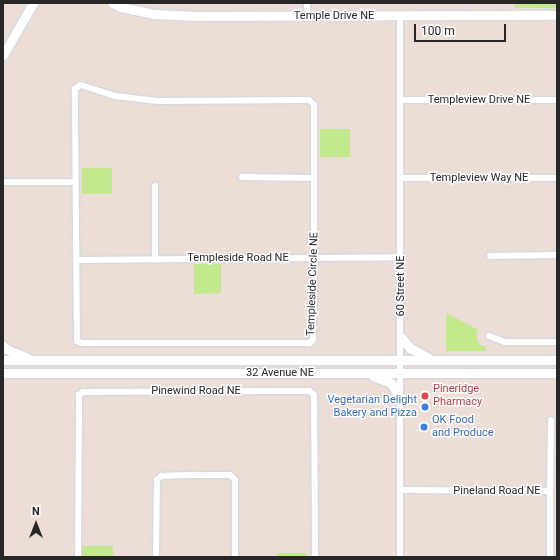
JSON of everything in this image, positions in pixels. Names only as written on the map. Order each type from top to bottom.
[{"type":"main road","points":[[3,55],[33,3]]},
{"type":"main road","name":"Temple Drive NE","points":[[112,3],[121,7],[155,14],[196,16],[557,15]]},
{"type":"main road","points":[[401,337],[416,353],[434,360]]},
{"type":"main road","points":[[3,346],[6,349],[32,360]]},
{"type":"main road","name":"32 Avenue NE","points":[[3,360],[557,360]]},
{"type":"main road","name":"32 Avenue NE","points":[[3,373],[557,373]]},
{"type":"main road","points":[[364,373],[391,383],[401,399]]},
{"type":"street","points":[[307,3],[307,16]]},
{"type":"street","name":"60 Street NE","points":[[400,16],[400,557]]},
{"type":"street","name":"Templeside Circle NE","points":[[82,85],[115,96],[158,101],[309,100],[314,105],[313,178],[314,338],[308,343],[82,343],[77,340],[75,90],[82,85]]},
{"type":"street","name":"Templeview Drive NE","points":[[401,100],[557,100]]},
{"type":"street","points":[[242,177],[313,178]]},
{"type":"street","name":"Templeview Way NE","points":[[401,178],[557,178]]},
{"type":"street","points":[[3,182],[75,182]]},
{"type":"street","points":[[155,186],[155,259]]},
{"type":"street","points":[[490,256],[557,255]]},
{"type":"street","name":"Templeside Road NE","points":[[76,260],[401,257]]},
{"type":"street","points":[[488,336],[505,342],[557,342]]},
{"type":"street","name":"Pinewind Road NE","points":[[78,557],[78,395],[83,392],[309,391],[314,395],[315,557]]},
{"type":"street","points":[[550,491],[551,420]]},
{"type":"street","points":[[156,557],[157,480],[161,476],[230,475],[235,480],[235,557]]},
{"type":"street","name":"Pineland Road NE","points":[[401,490],[550,491],[550,557]]},
{"type":"green space","points":[[515,3],[557,3],[557,8],[515,8]]},
{"type":"green space","points":[[320,129],[350,129],[350,157],[320,157]]},
{"type":"green space","points":[[82,168],[112,168],[112,194],[82,194]]},
{"type":"green space","points":[[194,264],[221,264],[221,293],[194,294]]},
{"type":"green space","points":[[446,313],[477,329],[477,340],[480,345],[486,347],[486,351],[446,351]]},
{"type":"green space","points":[[82,546],[113,546],[113,557],[82,557]]},
{"type":"green space","points":[[277,553],[307,553],[307,557],[277,557]]},
{"type":"place","name":"Pineridge Pharmacy","points":[[425,396]]},
{"type":"place","name":"Vegetarian Delight Bakery and Pizza","points":[[425,407]]},
{"type":"place","name":"OK Food and Produce","points":[[424,427]]}]
